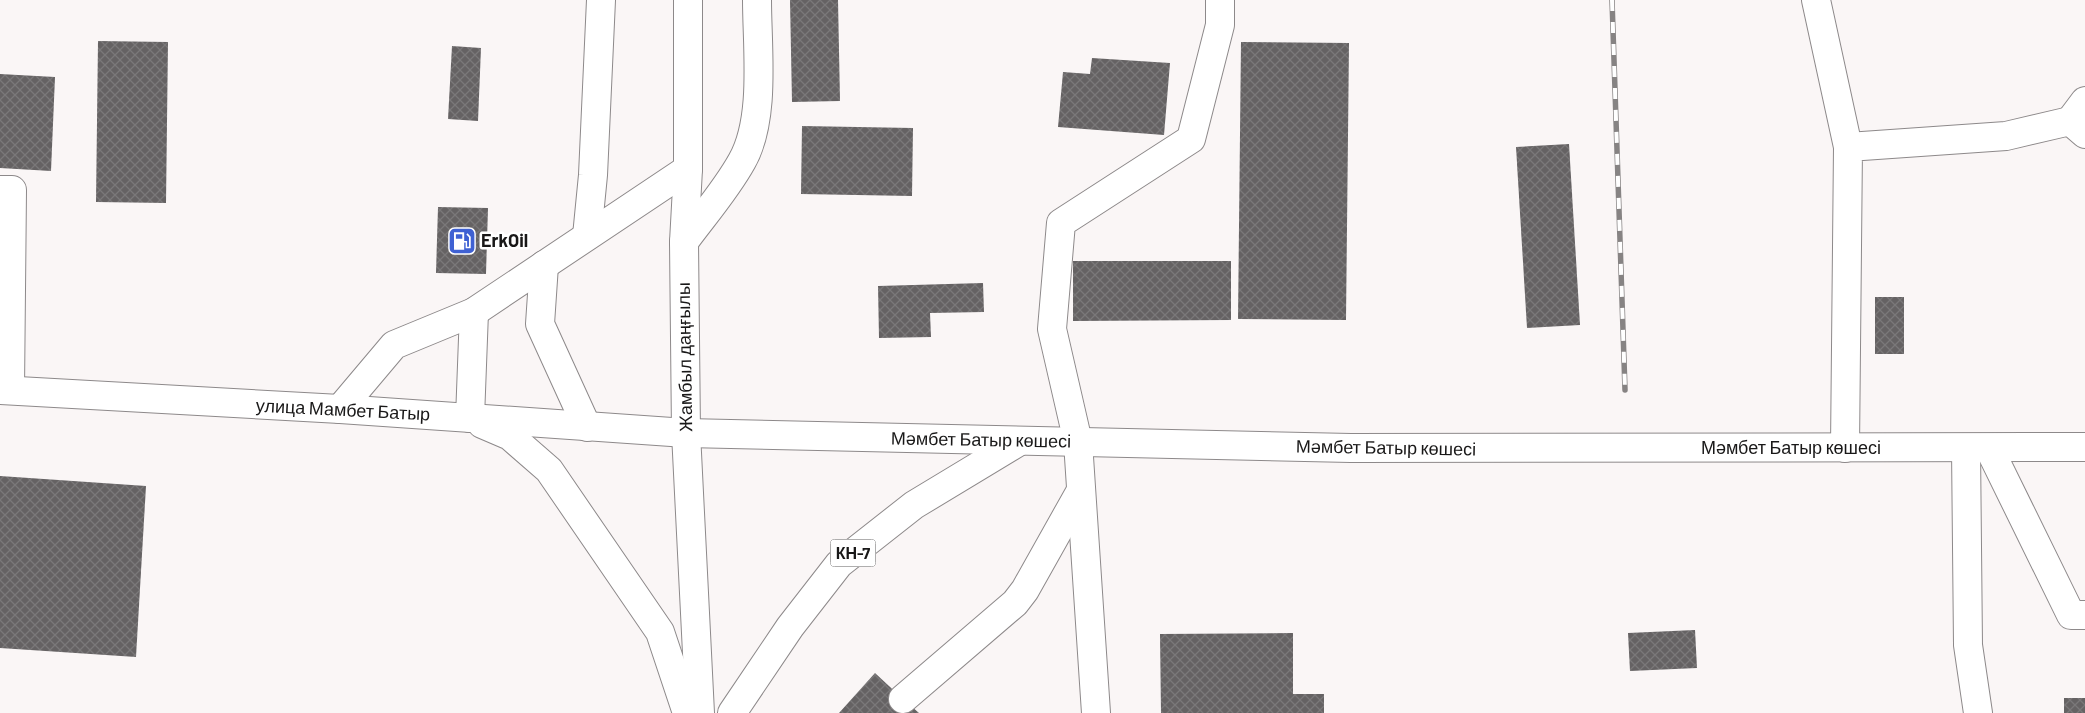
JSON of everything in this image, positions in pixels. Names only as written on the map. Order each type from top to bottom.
[{"type":"main road","points":[[587,236],[593,174],[601,0]]},
{"type":"main road","name":"Жамбыл даңғылы","points":[[688,0],[688,169],[684,242],[686,433],[700,713]]},
{"type":"main road","points":[[684,242],[742,161],[754,128],[758,89],[757,0]]},
{"type":"main road","points":[[1096,713],[1078,442],[1052,329],[1061,223],[1191,138],[1220,25],[1220,0]]},
{"type":"main road","points":[[1816,0],[1848,147],[1845,448]]},
{"type":"main road","points":[[1848,147],[2006,136],[2080,118]]},
{"type":"main road","points":[[340,409],[394,345],[474,312],[688,169]]},
{"type":"main road","points":[[0,190],[12,190],[5,390]]},
{"type":"main road","points":[[544,265],[540,324],[587,427]]},
{"type":"main road","points":[[474,312],[470,418],[510,436],[549,470],[660,632],[687,713]]},
{"type":"main road","name":"улица Мамбет Батыр","points":[[5,390],[340,409],[686,433]]},
{"type":"main road","name":"Мәмбет Батыр көшесі","points":[[686,433],[1483,450],[2085,447]]},
{"type":"main road","name":"КН-7","points":[[732,713],[790,627],[839,564],[914,505],[1020,441]]},
{"type":"main road","points":[[1978,448],[2071,615],[2085,615]]},
{"type":"main road","points":[[1978,448],[1968,645],[1978,713]]},
{"type":"main road","points":[[903,699],[1014,603],[1025,590],[1080,492]]},
{"type":"building","points":[[790,0],[838,0],[840,101],[792,102]]},
{"type":"building","points":[[98,41],[168,42],[166,203],[96,202]]},
{"type":"building","points":[[1241,42],[1349,43],[1346,320],[1238,319]]},
{"type":"building","points":[[452,46],[481,48],[478,121],[448,119]]},
{"type":"building","points":[[1092,58],[1170,63],[1164,135],[1058,127],[1063,72],[1090,74]]},
{"type":"building","points":[[0,74],[55,77],[51,171],[0,168]]},
{"type":"building","points":[[802,126],[913,128],[912,196],[801,194]]},
{"type":"building","points":[[1569,144],[1580,325],[1527,328],[1516,147]]},
{"type":"building","name":"ErkOil","points":[[438,207],[488,208],[486,274],[436,273]]},
{"type":"building","points":[[1073,261],[1231,261],[1231,320],[1073,321]]},
{"type":"building","points":[[983,283],[984,312],[930,313],[931,337],[879,338],[878,286]]},
{"type":"building","points":[[1875,297],[1904,297],[1904,354],[1875,354]]},
{"type":"building","points":[[0,476],[146,486],[136,657],[0,648]]},
{"type":"building","points":[[1695,630],[1697,668],[1630,671],[1628,633]]},
{"type":"building","points":[[1293,633],[1293,694],[1324,694],[1324,713],[1161,713],[1160,634]]},
{"type":"building","points":[[875,673],[903,699],[919,713],[839,713]]},
{"type":"building","points":[[2064,698],[2085,698],[2085,713],[2064,713]]},
{"type":"railway","points":[[1612,0],[1625,390]]},
{"type":"place","name":"ErkOil","points":[[462,241]]}]
